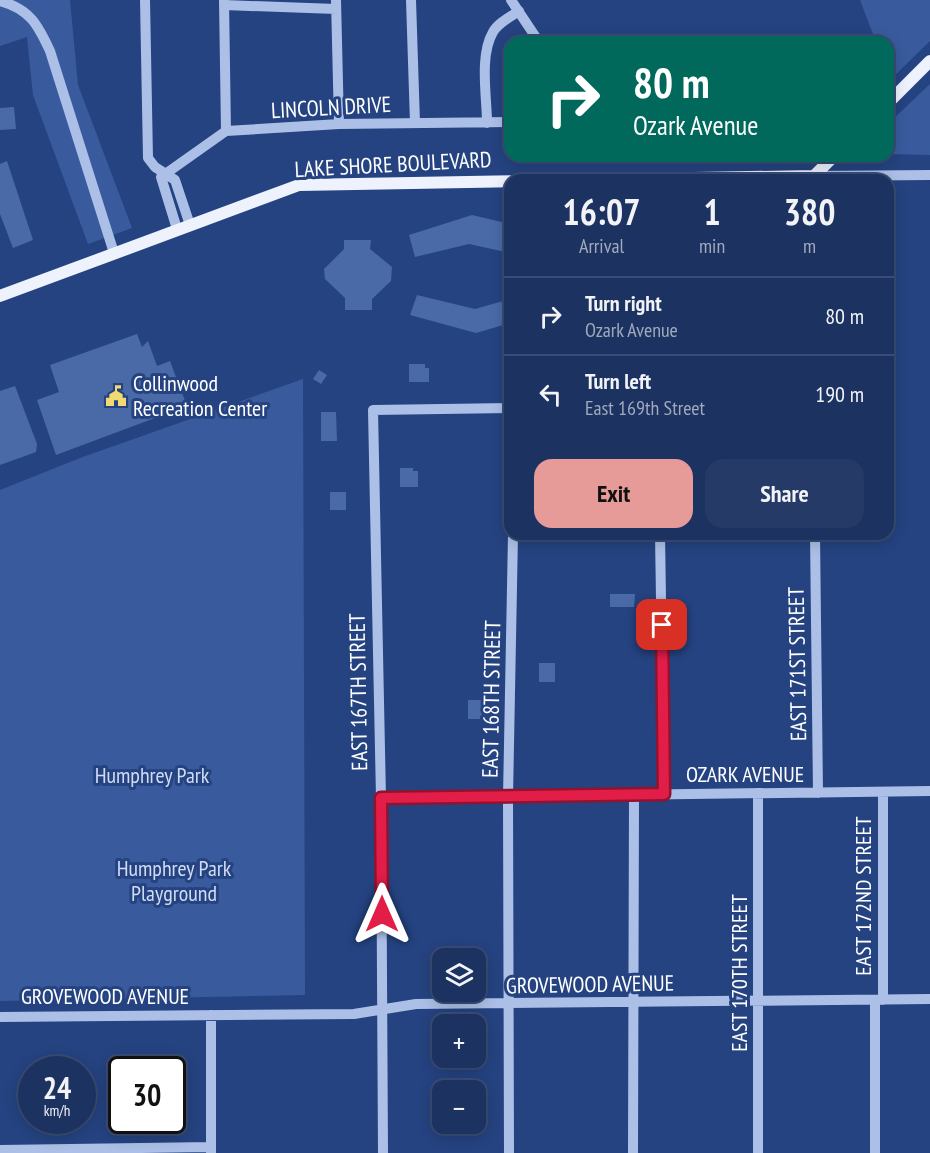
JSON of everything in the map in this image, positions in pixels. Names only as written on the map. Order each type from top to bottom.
[{"type":"main road","points":[[894,97],[930,62]]},
{"type":"main road","points":[[818,174],[829,162]]},
{"type":"main road","name":"LAKE SHORE BOULEVARD","points":[[0,296],[299,185],[504,181]]},
{"type":"street","points":[[145,0],[148,158],[155,167],[165,171],[175,180],[190,225]]},
{"type":"street","points":[[411,0],[415,123]]},
{"type":"street","points":[[511,0],[535,36]]},
{"type":"street","points":[[0,1],[21,9],[36,22],[50,51],[114,253]]},
{"type":"street","points":[[226,131],[224,2],[336,4],[339,124]]},
{"type":"street","points":[[487,123],[486,60],[490,40],[499,25],[519,11]]},
{"type":"street","name":"LINCOLN DRIVE","points":[[165,171],[226,131],[339,124],[504,122]]},
{"type":"street","points":[[165,171],[161,177],[177,229]]},
{"type":"street","points":[[894,176],[930,175]]},
{"type":"street","name":"EAST 167TH STREET","points":[[383,1153],[381,798],[373,410],[504,408]]},
{"type":"street","name":"EAST 168TH STREET","points":[[509,1153],[508,797],[513,540]]},
{"type":"street","points":[[660,540],[664,794]]},
{"type":"street","name":"EAST 171ST STREET","points":[[815,540],[818,793]]},
{"type":"street","name":"OZARK AVENUE","points":[[381,798],[930,791]]},
{"type":"street","name":"EAST 172ND STREET","points":[[875,1153],[882,792]]},
{"type":"street","name":"EAST 170TH STREET","points":[[758,793],[758,1153]]},
{"type":"street","points":[[633,1153],[634,794]]},
{"type":"street","name":"GROVEWOOD AVENUE","points":[[0,1017],[354,1014],[416,1004],[508,1005],[930,999]]},
{"type":"street","points":[[0,1150],[211,1150],[211,1015]]},
{"type":"green space","points":[[0,0],[70,0],[78,85],[132,228],[88,244],[33,95],[27,37],[0,46]]},
{"type":"green space","points":[[860,0],[930,0],[930,41],[894,76],[894,36],[874,36]]},
{"type":"green space","points":[[930,84],[930,155],[894,154],[894,118]]},
{"type":"green space","name":"Humphrey Park","points":[[303,379],[305,995],[0,1001],[0,490],[80,458]]},
{"type":"building","points":[[14,107],[16,129],[0,130],[0,108]]},
{"type":"building","points":[[7,161],[33,240],[13,248],[0,214],[0,164]]},
{"type":"building","points":[[472,215],[504,223],[504,252],[469,244],[415,257],[409,235]]},
{"type":"building","points":[[344,240],[371,240],[370,249],[392,267],[391,281],[372,299],[372,310],[345,310],[345,298],[325,279],[324,269],[344,249]]},
{"type":"building","points":[[417,295],[475,309],[504,301],[504,325],[476,333],[410,315]]},
{"type":"building","name":"Collinwood Recreation Center","points":[[137,334],[142,347],[148,341],[157,366],[170,361],[187,406],[56,455],[37,400],[59,392],[50,365]]},
{"type":"building","points":[[409,364],[425,364],[425,368],[429,368],[429,382],[409,382]]},
{"type":"building","points":[[319,370],[327,375],[321,384],[313,379]]},
{"type":"building","points":[[15,386],[37,444],[36,452],[0,465],[0,391]]},
{"type":"building","points":[[321,412],[336,412],[337,441],[321,441]]},
{"type":"building","points":[[400,468],[413,468],[413,471],[418,471],[418,487],[400,487]]},
{"type":"building","points":[[330,492],[346,492],[346,510],[330,510]]},
{"type":"building","points":[[610,594],[635,594],[634,607],[610,607]]},
{"type":"building","points":[[539,663],[555,663],[555,682],[539,682]]},
{"type":"building","points":[[468,700],[482,700],[482,719],[468,719]]},
{"type":"place","name":"Collinwood Recreation Center","points":[[116,396]]},
{"type":"route","points":[[382,914],[381,798],[664,794],[662,625]]},
{"type":"park label","name":"Humphrey Park Playground","points":[[174,880]]}]
